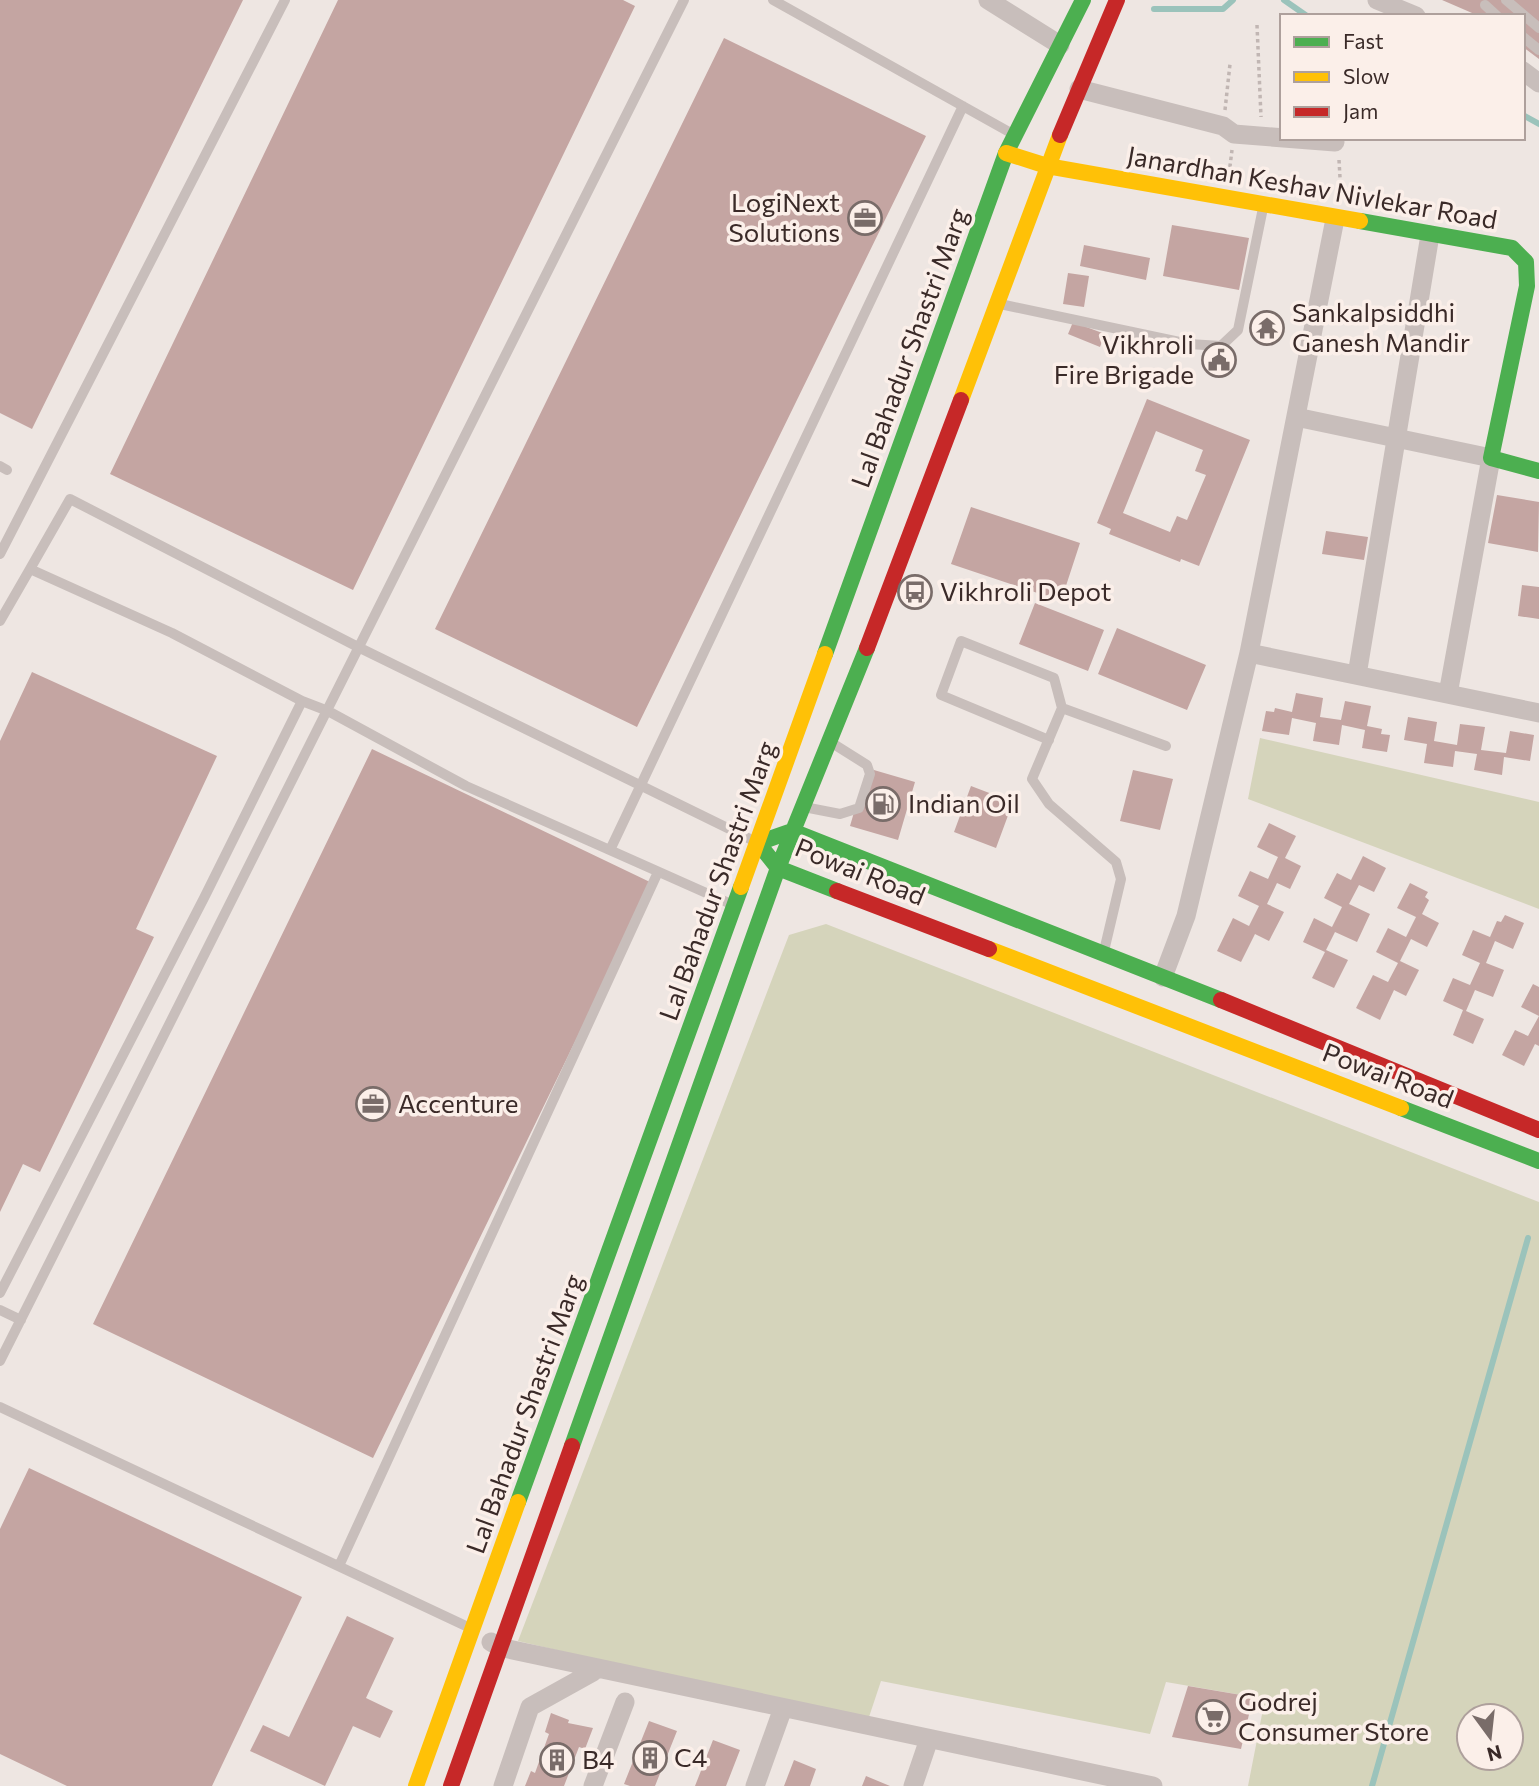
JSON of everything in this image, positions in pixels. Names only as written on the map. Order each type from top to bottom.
[{"type":"main road","name":"Lal Bahadur Shastri Marg","points":[[451,1786],[778,868],[829,741],[879,566],[1006,153],[1083,0]]},
{"type":"main road","name":"Lal Bahadur Shastri Marg","points":[[416,1786],[758,843],[996,304],[1047,166],[1116,0]]},
{"type":"main road","name":"Janardhan Keshav Nivlekar Road","points":[[1006,153],[1047,166],[1511,248],[1533,267],[1491,458]]},
{"type":"main road","points":[[1491,458],[1539,471]]},
{"type":"main road","name":"Powai Road","points":[[1539,1130],[1163,976],[1103,955],[792,831],[758,843],[778,868],[1539,1161]]},
{"type":"street","points":[[988,0],[1060,45]]},
{"type":"street","points":[[1377,0],[1411,14]]},
{"type":"street","points":[[1079,89],[1229,130],[1280,138]]},
{"type":"street","points":[[1306,140],[1335,142]]},
{"type":"street","points":[[1163,976],[1186,916],[1249,653],[1339,219]]},
{"type":"street","points":[[1357,675],[1430,235]]},
{"type":"street","points":[[1296,417],[1491,458],[1448,694]]},
{"type":"street","points":[[1249,653],[1539,713]]},
{"type":"street","points":[[474,1629],[499,1647],[1153,1786]]},
{"type":"street","points":[[503,1786],[530,1707],[593,1672]]},
{"type":"street","points":[[597,1785],[625,1702]]},
{"type":"street","points":[[755,1786],[783,1708]]},
{"type":"street","points":[[913,1786],[929,1739]]},
{"type":"lane","points":[[0,554],[38,485],[285,0]]},
{"type":"lane","points":[[0,1361],[684,0]]},
{"type":"lane","points":[[773,0],[1014,135]]},
{"type":"lane","points":[[1506,0],[1522,14]]},
{"type":"lane","points":[[1525,16],[1539,28]]},
{"type":"lane","points":[[1525,39],[1539,50]]},
{"type":"lane","points":[[610,850],[963,106]]},
{"type":"lane","points":[[996,304],[1189,344],[1221,346],[1238,330],[1264,204]]},
{"type":"lane","points":[[0,621],[70,499],[360,648],[758,843]]},
{"type":"lane","points":[[30,569],[172,633],[302,701],[328,710],[466,786],[734,906]]},
{"type":"lane","points":[[1049,740],[941,695],[961,641],[1054,678],[1062,708],[1049,740],[1032,779],[1049,804],[1116,862],[1121,879],[1103,955]]},
{"type":"lane","points":[[0,1293],[204,898],[302,701]]},
{"type":"lane","points":[[1062,708],[1166,746]]},
{"type":"lane","points":[[802,807],[840,814],[859,808],[870,774],[867,765],[829,741]]},
{"type":"lane","points":[[339,1566],[658,872]]},
{"type":"lane","points":[[0,1310],[21,1320]]},
{"type":"lane","points":[[0,1407],[474,1629]]},
{"type":"path","points":[[1257,25],[1262,137]]},
{"type":"path","points":[[1225,198],[1230,64]]},
{"type":"path","points":[[1335,142],[1339,153],[1339,219]]},
{"type":"green space","points":[[1260,738],[1539,802],[1539,909],[1248,799]]},
{"type":"green space","points":[[826,924],[1539,1202],[1539,1786],[1248,1786],[1265,1699],[1166,1682],[1150,1734],[881,1681],[867,1723],[518,1641],[789,935]]},
{"type":"building","points":[[0,0],[243,0],[32,429],[0,413]]},
{"type":"building","points":[[338,0],[623,0],[635,6],[353,590],[110,474]]},
{"type":"building","points":[[1442,0],[1539,0],[1539,59],[1525,48],[1525,14],[1474,14]]},
{"type":"building","points":[[724,38],[926,136],[637,727],[435,629]]},
{"type":"building","points":[[1172,225],[1249,238],[1239,290],[1163,276]]},
{"type":"building","points":[[1084,245],[1150,258],[1146,280],[1080,266]]},
{"type":"building","points":[[1068,273],[1089,276],[1084,307],[1063,304]]},
{"type":"building","name":"Sankalpsiddhi Ganesh Mandir","points":[[1260,319],[1276,322],[1273,338],[1257,334]]},
{"type":"building","points":[[1073,322],[1105,334],[1100,347],[1068,334]]},
{"type":"building","points":[[1147,399],[1250,440],[1199,566],[1181,559],[1180,562],[1109,534],[1111,529],[1097,523]],"holes":[[[1156,431],[1203,450],[1195,471],[1206,475],[1187,520],[1177,516],[1170,532],[1123,513]]]},
{"type":"building","points":[[1497,495],[1539,502],[1538,552],[1488,543]]},
{"type":"building","points":[[971,507],[1080,543],[1061,601],[951,564]]},
{"type":"building","points":[[1326,531],[1368,537],[1364,560],[1322,554]]},
{"type":"building","points":[[1522,585],[1539,587],[1539,619],[1518,616]]},
{"type":"building","points":[[1035,603],[1104,630],[1088,671],[1019,644]]},
{"type":"building","points":[[1117,628],[1206,665],[1187,710],[1098,674]]},
{"type":"building","points":[[32,672],[217,756],[136,929],[154,937],[40,1172],[23,1164],[0,1212],[0,741]]},
{"type":"building","points":[[1296,693],[1323,698],[1320,717],[1341,720],[1345,701],[1371,706],[1367,726],[1382,729],[1381,734],[1390,735],[1387,752],[1362,748],[1365,730],[1342,725],[1339,745],[1313,741],[1316,723],[1292,718],[1289,735],[1262,731],[1266,711],[1274,712],[1275,708],[1292,712]]},
{"type":"building","points":[[1408,717],[1437,722],[1434,741],[1457,745],[1460,724],[1485,727],[1481,750],[1506,753],[1510,731],[1534,735],[1530,761],[1504,757],[1502,775],[1474,770],[1477,754],[1455,751],[1453,767],[1424,763],[1427,744],[1404,740]]},
{"type":"building","name":"Accenture","points":[[372,749],[652,883],[373,1458],[93,1324]]},
{"type":"building","name":"Indian Oil","points":[[867,768],[915,782],[898,840],[850,826]]},
{"type":"building","points":[[1133,770],[1173,779],[1160,830],[1120,821]]},
{"type":"building","points":[[971,786],[1013,802],[996,848],[954,832]]},
{"type":"building","points":[[1269,823],[1296,836],[1285,858],[1301,866],[1290,889],[1277,883],[1267,904],[1284,912],[1269,941],[1255,934],[1241,962],[1217,951],[1233,918],[1249,926],[1259,906],[1238,896],[1250,871],[1268,879],[1278,857],[1257,847]]},
{"type":"building","points":[[1363,856],[1386,868],[1374,892],[1359,885],[1349,904],[1370,914],[1357,942],[1335,932],[1325,952],[1303,942],[1314,918],[1332,927],[1342,907],[1324,898],[1337,873],[1351,880]]},
{"type":"building","points":[[1410,883],[1428,892],[1425,897],[1429,900],[1422,914],[1439,923],[1427,947],[1411,939],[1400,961],[1419,970],[1406,996],[1394,990],[1380,1020],[1356,1008],[1373,975],[1388,982],[1398,963],[1376,952],[1388,928],[1406,937],[1416,917],[1397,908]]},
{"type":"building","points":[[1505,915],[1524,923],[1513,949],[1495,941],[1486,963],[1504,970],[1493,997],[1475,990],[1466,1011],[1484,1019],[1473,1044],[1453,1035],[1463,1010],[1443,1001],[1453,978],[1470,985],[1480,963],[1462,955],[1473,930],[1490,937],[1497,921],[1501,922]]},
{"type":"building","points":[[1326,950],[1348,960],[1334,988],[1312,978]]},
{"type":"building","points":[[1533,984],[1539,987],[1539,1016],[1521,1007]]},
{"type":"building","points":[[1539,1016],[1539,1046],[1535,1044],[1524,1066],[1502,1055],[1515,1030],[1528,1036]]},
{"type":"building","points":[[29,1468],[302,1597],[212,1786],[67,1786],[0,1754],[0,1529]]},
{"type":"building","points":[[347,1616],[394,1638],[366,1698],[393,1711],[380,1738],[353,1726],[325,1786],[250,1751],[263,1725],[289,1737]]},
{"type":"building","name":"Godrej Consumer Store","points":[[1188,1686],[1253,1697],[1241,1749],[1172,1737]]},
{"type":"building","name":"B4","points":[[551,1713],[569,1720],[568,1723],[593,1728],[585,1749],[579,1747],[564,1786],[525,1786],[531,1771],[535,1773],[549,1734],[545,1732]]},
{"type":"building","name":"C4","points":[[649,1721],[677,1731],[655,1786],[624,1784]]},
{"type":"building","points":[[713,1740],[740,1750],[726,1786],[695,1786]]},
{"type":"building","points":[[794,1760],[816,1769],[810,1786],[784,1786]]},
{"type":"building","points":[[866,1776],[890,1786],[862,1786]]},
{"type":"waterway","points":[[1154,9],[1223,9],[1233,0]]},
{"type":"waterway","points":[[1284,0],[1304,14]]},
{"type":"waterway","points":[[1525,116],[1539,124]]},
{"type":"waterway","points":[[1372,1786],[1528,1238]]},
{"type":"traffic: fast","points":[[825,654],[1006,153],[1083,0]]},
{"type":"traffic: fast","points":[[1360,221],[1512,248],[1526,262],[1527,286],[1491,458],[1539,471]]},
{"type":"traffic: fast","points":[[572,1446],[778,868],[867,648]]},
{"type":"traffic: fast","points":[[837,891],[778,868],[758,843],[792,831],[1221,1000]]},
{"type":"traffic: fast","points":[[518,1502],[741,887]]},
{"type":"traffic: fast","points":[[1401,1108],[1539,1161]]},
{"type":"traffic: slow","points":[[961,400],[1060,135]]},
{"type":"traffic: slow","points":[[1006,153],[1047,166],[1360,221]]},
{"type":"traffic: slow","points":[[741,887],[825,654]]},
{"type":"traffic: slow","points":[[989,949],[1401,1108]]},
{"type":"traffic: slow","points":[[416,1786],[518,1502]]},
{"type":"traffic: jam","points":[[1060,135],[1117,0]]},
{"type":"traffic: jam","points":[[867,648],[961,400]]},
{"type":"traffic: jam","points":[[837,891],[989,949]]},
{"type":"traffic: jam","points":[[1221,1000],[1539,1130]]},
{"type":"traffic: jam","points":[[451,1786],[572,1446]]},
{"type":"place","name":"LogiNext Solutions","points":[[865,218]]},
{"type":"place","name":"Sankalpsiddhi Ganesh Mandir","points":[[1267,328]]},
{"type":"place","name":"Vikhroli Fire Brigade","points":[[1219,360]]},
{"type":"place","name":"Vikhroli Depot","points":[[915,592]]},
{"type":"place","name":"Indian Oil","points":[[883,804]]},
{"type":"place","name":"Accenture","points":[[373,1104]]},
{"type":"place","name":"Godrej Consumer Store","points":[[1213,1717]]},
{"type":"place","name":"C4","points":[[650,1758]]},
{"type":"place","name":"B4","points":[[557,1760]]}]
